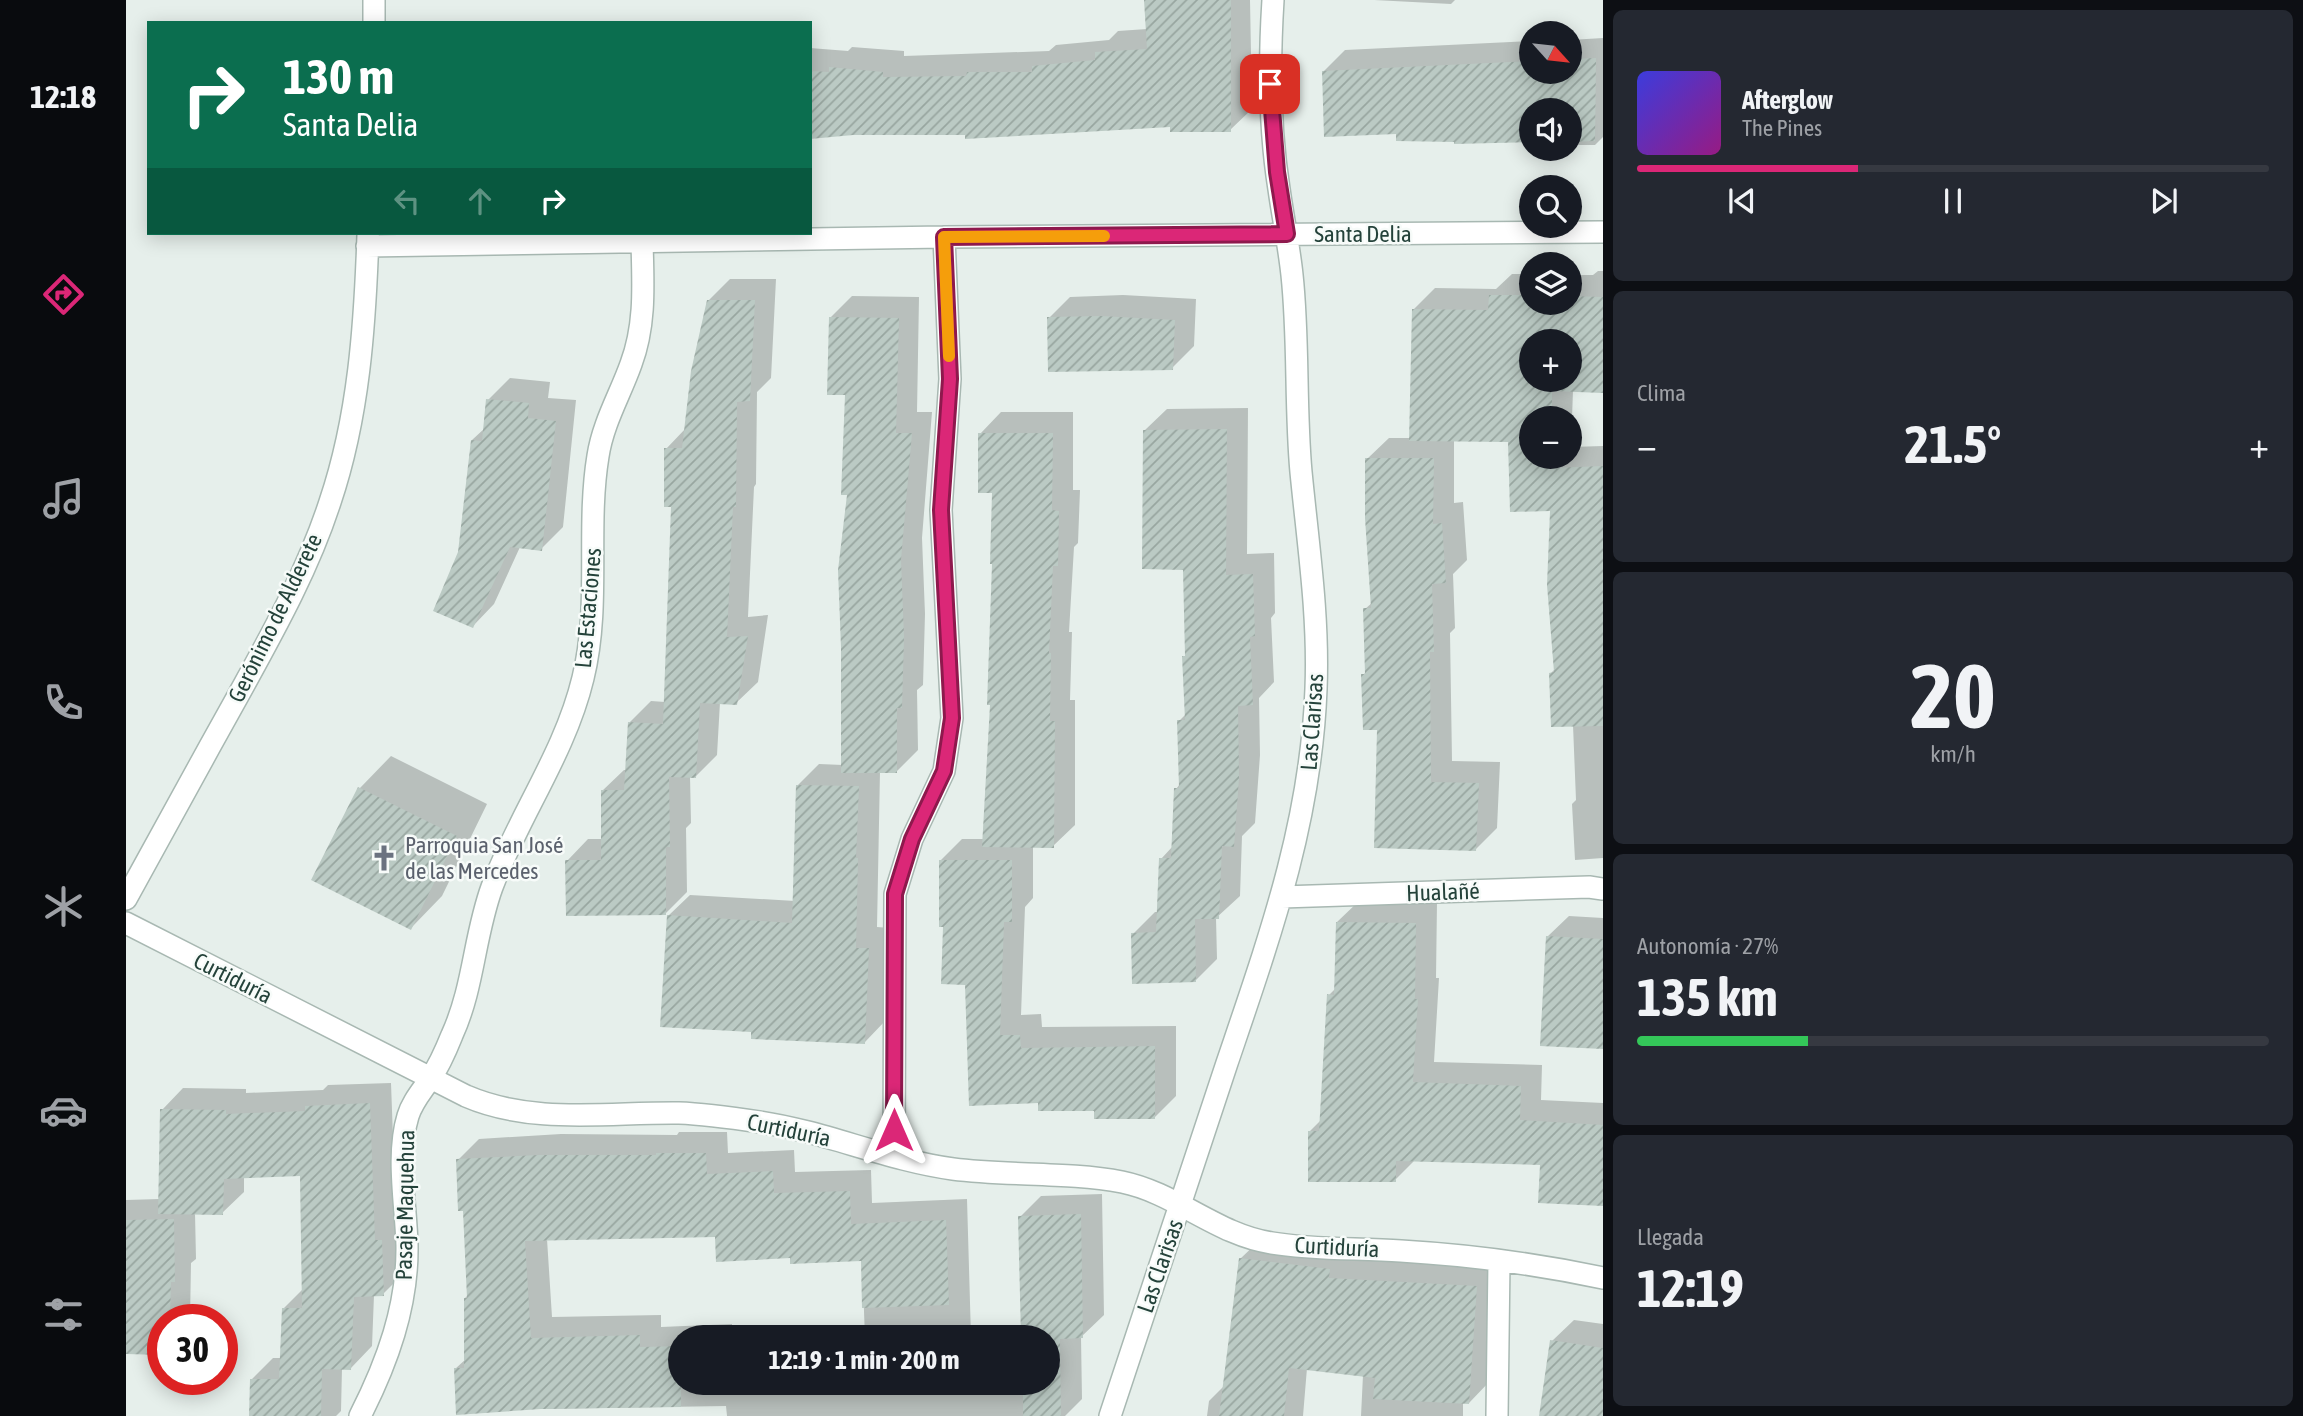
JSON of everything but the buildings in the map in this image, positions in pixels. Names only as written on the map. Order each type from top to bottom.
[{"type":"street","points":[[374,0],[374,21]]},
{"type":"street","name":"Las Clarisas","points":[[1110,1416],[1282,897],[1306,792],[1313,740],[1317,687],[1311,554],[1300,459],[1293,279],[1276,166],[1270,84],[1273,0]]},
{"type":"street","name":"Santa Delia","points":[[368,239],[642,242],[1603,232]]},
{"type":"street","points":[[894,1156],[895,894],[912,839],[944,771],[952,718],[941,510],[950,379],[944,237]]},
{"type":"street","name":"Gerónimo de Alderete","points":[[126,899],[276,626],[306,566],[330,503],[356,394],[368,239]]},
{"type":"street","name":"Las Estaciones","points":[[431,1078],[453,1034],[468,994],[491,890],[503,860],[557,754],[572,716],[583,676],[591,634],[594,483],[598,454],[608,418],[631,363],[640,330],[643,300],[642,242]]},
{"type":"street","name":"Hualañé","points":[[1282,897],[1589,887],[1603,889]]},
{"type":"street","name":"Curtiduría","points":[[126,923],[431,1078],[487,1105],[510,1111],[535,1114],[681,1113],[723,1116],[805,1131],[951,1169],[1121,1182],[1162,1195],[1211,1222],[1244,1236],[1271,1243],[1404,1251],[1499,1261],[1603,1278]]},
{"type":"street","name":"Pasaje Maquehua","points":[[360,1416],[386,1360],[398,1324],[407,1249],[402,1145],[404,1130],[418,1094],[431,1078]]},
{"type":"street","points":[[1497,1416],[1499,1261]]},
{"type":"slow traffic","points":[[949,356],[944,237],[1104,236]]},
{"type":"place","name":"Parroquia San José de las Mercedes","points":[[384,858]]},
{"type":"route","points":[[894,1130],[895,894],[912,839],[944,771],[952,718],[941,510],[950,379],[944,237],[1287,234],[1275,155],[1270,84]]}]
